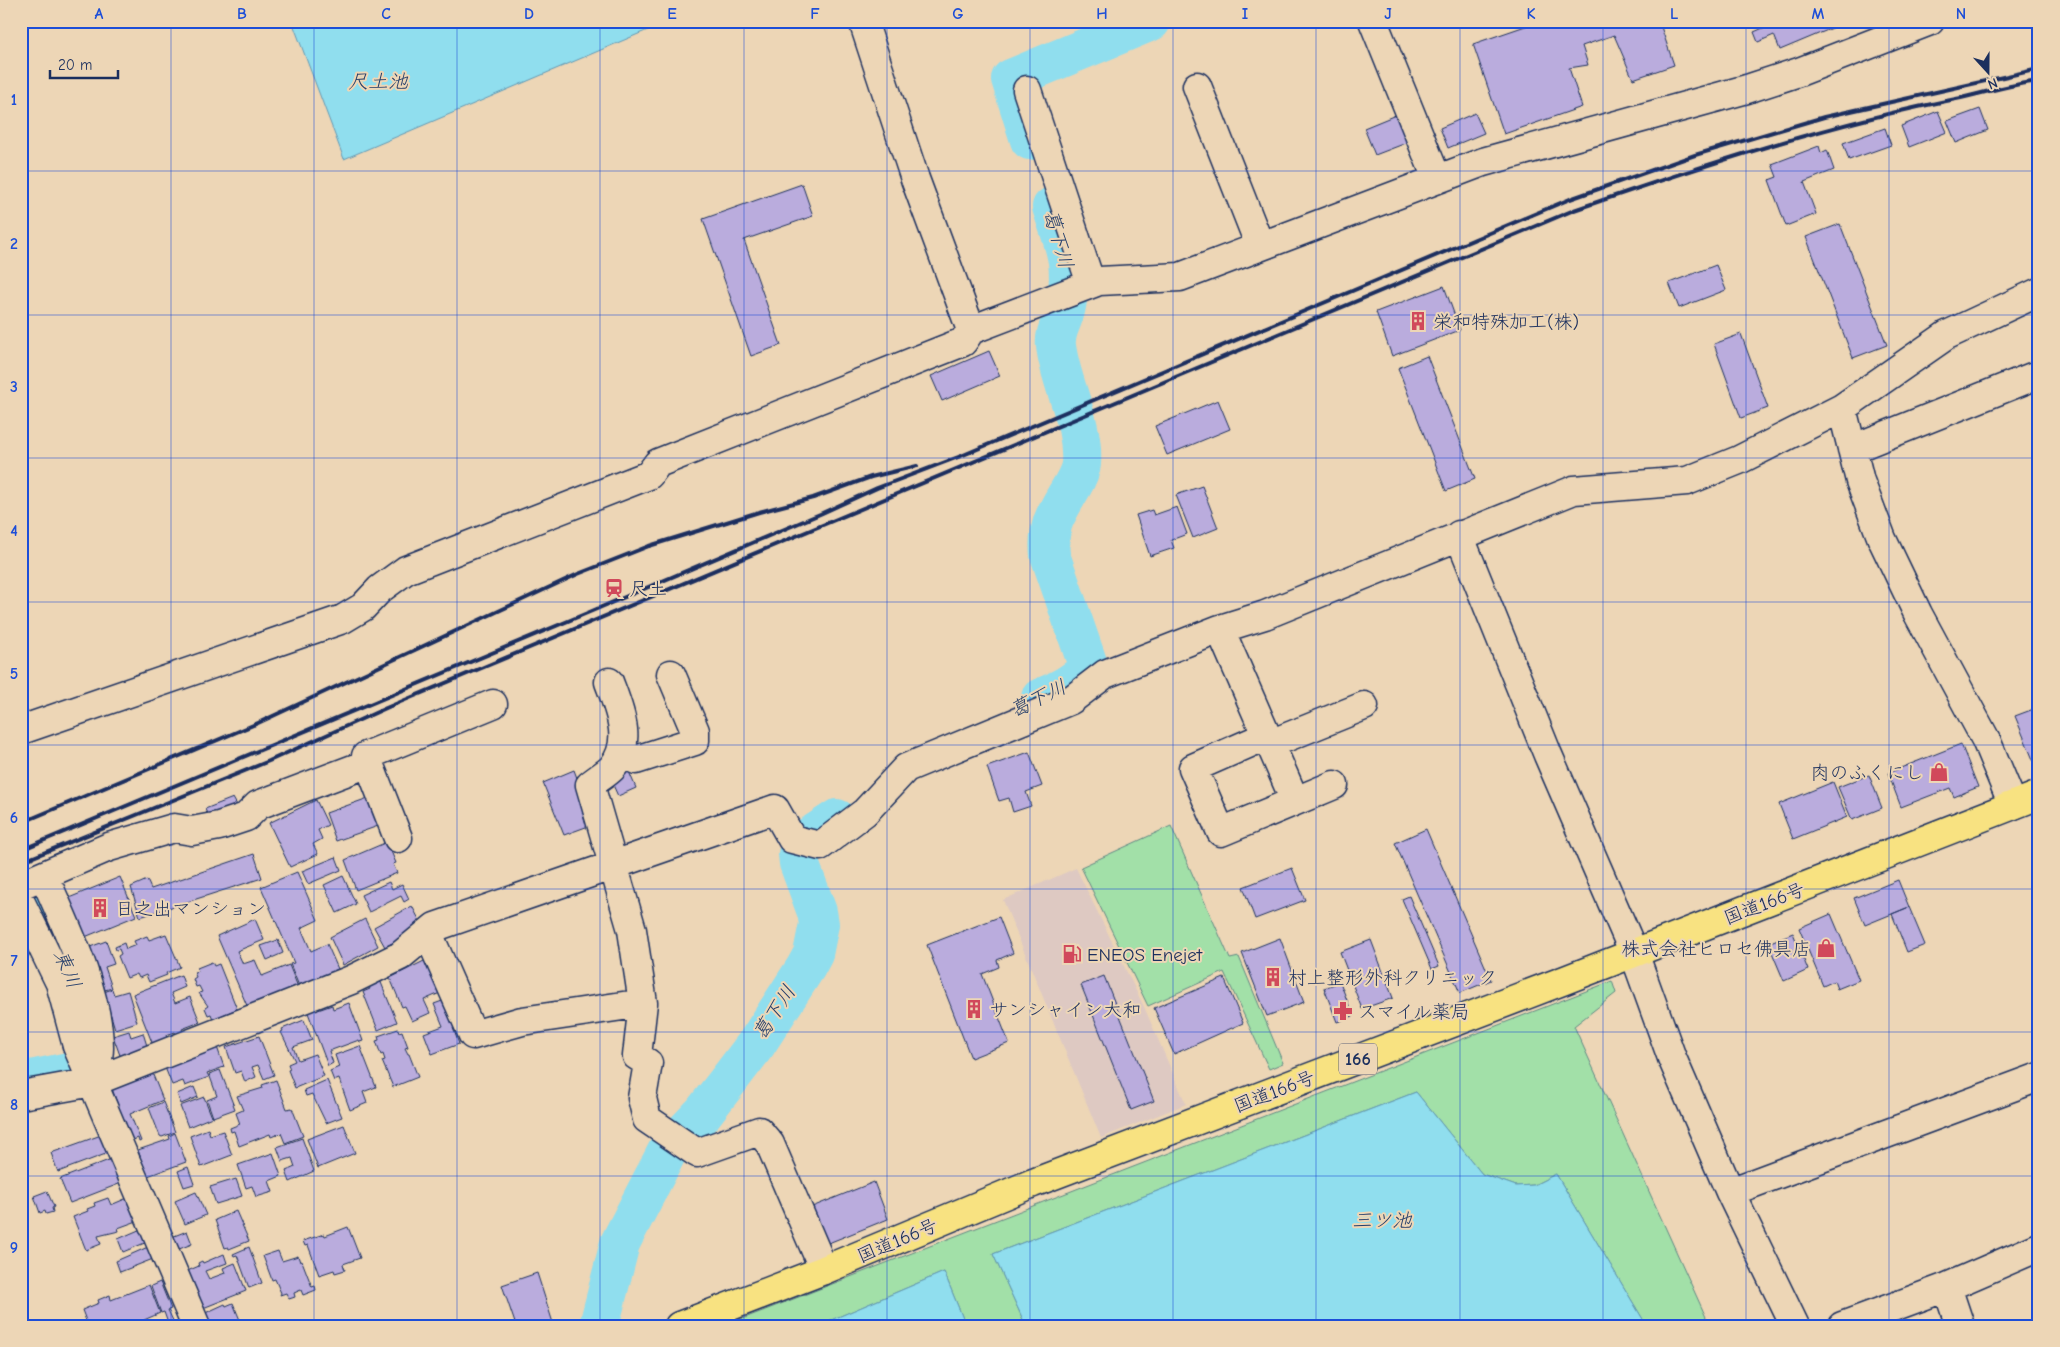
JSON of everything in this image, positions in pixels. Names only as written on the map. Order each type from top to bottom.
[{"type":"highway","name":"国道166号","points":[[679,1326],[824,1270],[1033,1183],[2039,796]]},
{"type":"street","points":[[863,21],[915,179],[971,330]]},
{"type":"street","points":[[1373,21],[1437,179]]},
{"type":"street","points":[[21,730],[343,619],[363,607],[380,589],[406,570],[649,475],[658,463],[963,342],[971,330],[1098,281],[1180,277],[1437,179],[1521,150],[1747,89],[1799,72],[1875,31],[1930,21]]},
{"type":"street","points":[[1197,86],[1260,246]]},
{"type":"street","points":[[1027,90],[1091,284]]},
{"type":"street","points":[[21,1095],[93,1082],[351,980],[400,956],[435,927],[775,809],[792,839],[820,846],[865,812],[906,768],[1071,700],[1105,674],[1220,629],[1265,615],[1574,490],[1687,481],[1739,460],[1842,408],[1947,335],[2039,292]]},
{"type":"street","points":[[1852,449],[2032,377]]},
{"type":"street","points":[[1842,408],[1860,481],[1882,539],[1918,614],[1986,740],[2013,806]]},
{"type":"street","points":[[1459,535],[1548,755],[1634,953],[1672,1058],[1730,1192],[1795,1326]]},
{"type":"street","points":[[1220,629],[1295,801]]},
{"type":"street","points":[[622,753],[636,760],[695,741],[694,731],[671,674]]},
{"type":"street","points":[[609,682],[624,733],[622,753],[611,768],[590,785],[632,930],[643,1003],[637,1056],[648,1064],[642,1098],[647,1119],[697,1153],[759,1131],[770,1144],[824,1270]]},
{"type":"street","points":[[398,838],[366,756],[493,704]]},
{"type":"street","points":[[1334,784],[1221,832],[1193,768],[1364,706]]},
{"type":"street","points":[[93,1082],[99,1049],[96,1019],[86,983],[69,934],[33,881],[109,847],[174,828],[192,831],[220,826],[246,817],[258,805],[369,763]]},
{"type":"street","points":[[21,903],[60,983],[77,1046],[196,1326]]},
{"type":"street","points":[[428,933],[472,1035],[522,1021],[643,1003]]},
{"type":"street","points":[[1730,1192],[2039,1077]]},
{"type":"street","points":[[1842,1326],[1947,1287],[2039,1247]]},
{"type":"street","points":[[1947,1287],[1960,1326]]},
{"type":"shaded area","name":"ENEOS Enejet","points":[[1076,868],[1145,1009],[1186,1104],[1101,1138],[1003,900]]},
{"type":"green space","points":[[1171,826],[1230,959],[1239,957],[1283,1063],[1269,1069],[1224,972],[1148,1006],[1081,867]]},
{"type":"green space","points":[[1612,981],[1616,993],[1574,1026],[1710,1326],[1647,1326],[1556,1174],[1534,1185],[1516,1186],[1482,1174],[1416,1092],[993,1254],[1026,1326],[966,1326],[944,1272],[817,1326],[724,1326]]},
{"type":"water","name":"尺土池","points":[[292,21],[669,21],[344,159]]},
{"type":"water","name":"三ツ池","points":[[1416,1092],[1482,1174],[1516,1186],[1534,1185],[1556,1174],[1647,1326],[1026,1326],[993,1254]]},
{"type":"water","points":[[944,1272],[966,1326],[817,1326]]},
{"type":"building","points":[[1540,21],[1659,21],[1674,65],[1633,79],[1614,35],[1582,46],[1588,65],[1569,68],[1582,107],[1504,134],[1473,44]]},
{"type":"building","points":[[1779,21],[1841,21],[1842,24],[1780,50],[1774,35],[1758,42],[1754,32]]},
{"type":"building","points":[[1980,109],[1988,130],[1956,143],[1947,121]]},
{"type":"building","points":[[1938,111],[1947,132],[1909,147],[1901,126]]},
{"type":"building","points":[[1403,112],[1414,140],[1375,155],[1364,128]]},
{"type":"building","points":[[1475,113],[1484,133],[1448,148],[1440,128]]},
{"type":"building","points":[[1885,128],[1891,145],[1849,160],[1843,143]]},
{"type":"building","points":[[1819,146],[1821,153],[1827,150],[1834,170],[1804,182],[1816,214],[1786,226],[1769,180],[1777,177],[1772,164]]},
{"type":"building","points":[[802,184],[813,216],[744,240],[781,345],[751,356],[703,219]]},
{"type":"building","points":[[1840,224],[1887,345],[1853,358],[1806,237]]},
{"type":"building","points":[[1716,265],[1726,290],[1679,308],[1669,283]]},
{"type":"building","name":"栄和特殊加工(株)","points":[[1444,286],[1460,330],[1392,356],[1376,312]]},
{"type":"building","points":[[1741,334],[1768,408],[1741,418],[1714,344]]},
{"type":"building","points":[[989,351],[1000,376],[942,401],[931,376]]},
{"type":"building","points":[[1427,356],[1475,479],[1446,491],[1398,368]]},
{"type":"building","points":[[1218,400],[1230,429],[1167,455],[1155,426]]},
{"type":"building","points":[[1202,486],[1218,528],[1193,538],[1176,495]]},
{"type":"building","points":[[1177,507],[1187,534],[1171,540],[1174,548],[1150,556],[1136,515],[1152,510],[1154,515]]},
{"type":"building","points":[[2039,707],[2039,760],[2034,762],[2015,716]]},
{"type":"building","points":[[1961,744],[1978,787],[1954,797],[1950,788],[1901,807],[1888,773]]},
{"type":"building","points":[[1029,752],[1042,786],[1026,792],[1031,806],[1013,812],[1009,798],[999,801],[987,767]]},
{"type":"building","points":[[627,767],[636,788],[618,796],[613,785]]},
{"type":"building","points":[[574,770],[594,824],[564,835],[543,783]]},
{"type":"building","points":[[1869,775],[1882,808],[1852,820],[1838,787]]},
{"type":"building","points":[[1833,782],[1847,817],[1793,839],[1779,804]]},
{"type":"building","points":[[371,797],[381,825],[336,841],[326,813]]},
{"type":"building","points":[[233,798],[242,814],[212,826],[205,809]]},
{"type":"building","points":[[316,800],[328,825],[318,830],[322,839],[313,844],[318,854],[290,867],[269,823]]},
{"type":"building","points":[[1426,829],[1491,980],[1460,993],[1395,843]]},
{"type":"building","points":[[387,842],[396,863],[393,864],[397,873],[356,890],[345,860]]},
{"type":"building","points":[[254,854],[262,878],[140,917],[131,887],[147,880],[151,889]]},
{"type":"building","points":[[336,857],[341,870],[308,884],[302,871]]},
{"type":"building","points":[[1292,868],[1305,900],[1255,919],[1243,887]]},
{"type":"building","points":[[297,872],[318,920],[301,928],[311,951],[327,944],[338,969],[299,986],[290,964],[294,963],[261,887]]},
{"type":"building","points":[[343,876],[356,904],[337,913],[324,885]]},
{"type":"building","name":"日之出マンション","points":[[120,877],[136,916],[80,939],[64,900]]},
{"type":"building","points":[[1898,880],[1909,907],[1865,925],[1854,898]]},
{"type":"building","points":[[389,882],[392,889],[402,884],[409,899],[404,902],[401,896],[369,912],[361,895]]},
{"type":"building","points":[[1409,896],[1439,966],[1432,969],[1402,899]]},
{"type":"building","points":[[412,906],[423,927],[385,947],[374,927]]},
{"type":"building","points":[[1909,907],[1925,945],[1907,952],[1892,914]]},
{"type":"building","name":"株式会社ヒロセ佛具店","points":[[1831,914],[1859,980],[1837,989],[1834,981],[1823,986],[1799,928]]},
{"type":"building","name":"サンシャイン大和","points":[[999,917],[1013,953],[997,960],[999,967],[982,974],[1009,1043],[971,1058],[927,945]]},
{"type":"building","points":[[255,919],[264,940],[237,951],[243,964],[255,960],[262,976],[289,965],[298,987],[248,1008],[217,936]]},
{"type":"building","points":[[365,919],[378,946],[343,965],[330,937]]},
{"type":"building","points":[[1793,933],[1808,970],[1784,981],[1768,943]]},
{"type":"building","points":[[166,934],[180,967],[166,973],[167,975],[149,982],[146,975],[139,978],[137,974],[127,978],[118,956],[121,954],[119,949],[116,950],[115,947],[124,943],[126,949],[136,945],[134,941],[147,936],[149,940]]},
{"type":"building","name":"村上整形外科クリニック","points":[[1280,938],[1304,1002],[1267,1016],[1242,953]]},
{"type":"building","points":[[278,940],[283,953],[267,960],[261,946]]},
{"type":"building","points":[[1371,940],[1393,998],[1362,1009],[1340,952]]},
{"type":"building","points":[[106,941],[114,964],[105,967],[112,988],[105,990],[90,947]]},
{"type":"building","points":[[426,960],[440,993],[424,1000],[430,1013],[412,1021],[405,1006],[402,1007],[390,978]]},
{"type":"building","points":[[212,962],[214,966],[219,964],[237,1009],[213,1019],[211,1014],[208,1015],[205,1008],[208,1006],[199,993],[202,992],[199,986],[196,987],[193,979],[196,977],[194,972],[198,971],[197,968]]},
{"type":"building","points":[[181,975],[185,987],[171,993],[175,1003],[190,997],[200,1022],[182,1029],[184,1034],[177,1036],[175,1032],[166,1035],[168,1040],[153,1045],[133,994]]},
{"type":"building","points":[[1104,976],[1154,1101],[1131,1110],[1081,985]]},
{"type":"building","points":[[1224,978],[1243,1023],[1174,1054],[1154,1008]]},
{"type":"building","points":[[380,980],[397,1022],[378,1030],[363,992],[370,989],[368,985]]},
{"type":"building","points":[[1340,982],[1353,1016],[1337,1022],[1324,988]]},
{"type":"building","points":[[112,989],[114,995],[128,991],[137,1022],[115,1029],[104,992]]},
{"type":"building","points":[[445,1000],[459,1044],[432,1054],[424,1033],[443,1026],[434,1004]]},
{"type":"building","points":[[349,1003],[363,1041],[360,1042],[359,1040],[329,1051],[333,1063],[328,1066],[307,1010],[317,1006],[318,1010],[332,1005],[333,1009]]},
{"type":"building","points":[[304,1020],[312,1040],[293,1047],[298,1060],[315,1054],[324,1076],[295,1088],[288,1070],[290,1069],[288,1064],[295,1061],[281,1032],[283,1031],[282,1029]]},
{"type":"building","points":[[398,1029],[399,1032],[402,1031],[408,1047],[405,1048],[418,1077],[393,1087],[382,1061],[385,1060],[383,1054],[381,1055],[376,1041],[379,1040],[378,1036]]},
{"type":"building","points":[[129,1031],[131,1037],[143,1033],[148,1049],[121,1058],[113,1036]]},
{"type":"building","points":[[259,1036],[274,1075],[264,1079],[258,1065],[252,1067],[256,1077],[245,1082],[241,1071],[235,1073],[226,1047]]},
{"type":"building","points":[[360,1046],[376,1087],[363,1092],[367,1103],[350,1110],[339,1079],[334,1081],[330,1071],[339,1067],[335,1055]]},
{"type":"building","points":[[217,1047],[224,1067],[207,1073],[209,1077],[185,1086],[183,1081],[172,1085],[164,1065]]},
{"type":"building","points":[[151,1070],[163,1100],[130,1114],[141,1141],[139,1142],[138,1138],[131,1141],[111,1086]]},
{"type":"building","points":[[220,1070],[235,1109],[213,1117],[207,1100],[217,1096],[209,1074]]},
{"type":"building","points":[[276,1080],[287,1109],[292,1108],[303,1136],[285,1143],[281,1133],[271,1137],[270,1134],[239,1146],[234,1131],[231,1132],[230,1128],[240,1124],[236,1113],[243,1110],[237,1096],[263,1088],[262,1085]]},
{"type":"building","points":[[327,1080],[342,1117],[326,1123],[312,1094],[306,1096],[304,1090]]},
{"type":"building","points":[[194,1087],[198,1097],[181,1104],[177,1094]]},
{"type":"building","points":[[204,1097],[212,1117],[188,1127],[180,1106]]},
{"type":"building","points":[[163,1102],[175,1132],[162,1137],[149,1108]]},
{"type":"building","points":[[344,1125],[355,1153],[318,1168],[307,1139]]},
{"type":"building","points":[[208,1129],[210,1135],[223,1131],[232,1155],[201,1167],[190,1136]]},
{"type":"building","points":[[175,1133],[186,1162],[145,1177],[137,1157],[140,1156],[138,1150],[170,1139],[169,1136]]},
{"type":"building","points":[[104,1134],[111,1152],[58,1172],[51,1153]]},
{"type":"building","points":[[302,1138],[314,1171],[290,1182],[286,1171],[295,1167],[292,1158],[282,1161],[277,1147]]},
{"type":"building","points":[[273,1153],[281,1176],[269,1181],[273,1192],[256,1197],[252,1186],[246,1188],[238,1165]]},
{"type":"building","points":[[114,1158],[124,1182],[70,1203],[60,1179]]},
{"type":"building","points":[[188,1167],[194,1184],[184,1187],[178,1171]]},
{"type":"building","points":[[236,1179],[242,1196],[216,1204],[210,1187]]},
{"type":"building","points":[[874,1182],[888,1219],[826,1244],[812,1207]]},
{"type":"building","points":[[47,1191],[54,1207],[52,1208],[53,1212],[46,1214],[45,1211],[40,1213],[34,1196]]},
{"type":"building","points":[[196,1192],[206,1215],[185,1224],[175,1201]]},
{"type":"building","points":[[132,1196],[137,1221],[118,1228],[119,1231],[98,1236],[101,1244],[86,1250],[73,1217],[88,1211],[87,1209],[95,1206],[94,1203],[108,1198],[111,1205]]},
{"type":"building","points":[[236,1211],[249,1241],[229,1249],[228,1247],[225,1248],[215,1220]]},
{"type":"building","points":[[348,1227],[360,1258],[343,1264],[345,1270],[335,1273],[334,1270],[319,1275],[308,1245],[305,1246],[303,1241],[324,1234],[325,1236]]},
{"type":"building","points":[[141,1229],[147,1242],[123,1252],[118,1239]]},
{"type":"building","points":[[187,1231],[192,1244],[174,1251],[169,1238]]},
{"type":"building","points":[[148,1247],[153,1259],[120,1272],[116,1261]]},
{"type":"building","points":[[249,1247],[262,1283],[249,1288],[237,1255],[234,1256],[233,1254]]},
{"type":"building","points":[[278,1251],[282,1261],[298,1256],[300,1262],[302,1261],[312,1287],[315,1286],[316,1290],[303,1295],[301,1290],[294,1293],[295,1297],[289,1299],[286,1293],[280,1295],[281,1293],[275,1279],[272,1280],[263,1256]]},
{"type":"building","points":[[224,1254],[227,1263],[205,1271],[209,1279],[225,1273],[223,1268],[235,1263],[246,1291],[198,1310],[185,1272],[199,1266],[198,1263],[202,1261],[203,1263]]},
{"type":"building","points":[[537,1273],[554,1326],[516,1326],[502,1285]]},
{"type":"building","points":[[160,1282],[171,1309],[168,1310],[175,1325],[172,1326],[169,1326],[164,1312],[161,1313],[151,1286]]},
{"type":"building","points":[[149,1285],[160,1313],[144,1320],[146,1326],[88,1326],[82,1310],[99,1303],[98,1300],[110,1295],[111,1300]]},
{"type":"building","points":[[233,1303],[240,1320],[228,1326],[205,1326],[201,1315],[225,1304],[226,1306]]},
{"type":"waterway","name":"葛下川","points":[[1030,140],[1011,79],[1151,21]]},
{"type":"waterway","name":"葛下川","points":[[1041,698],[1067,686],[1089,668],[1050,555],[1049,545],[1051,527],[1080,471],[1081,464],[1079,433],[1062,375],[1056,346],[1056,335],[1066,306],[1069,267],[1061,233],[1052,207]]},
{"type":"waterway","name":"葛下川","points":[[599,1326],[620,1243],[668,1150],[703,1113],[757,1043],[813,954],[819,924],[817,912],[799,863],[798,854],[801,846],[811,836],[837,819]]},
{"type":"waterway","name":"東川","points":[[34,890],[83,1006]]},
{"type":"waterway","name":"東川","points":[[21,1082],[73,1071]]},
{"type":"railway","points":[[21,850],[592,611],[877,488],[961,456],[1570,199],[1695,155],[1824,117],[2039,69]]},
{"type":"railway","points":[[21,862],[269,761],[386,708],[1574,210],[1717,162],[1814,133],[1911,108],[2039,81]]},
{"type":"railway","points":[[21,823],[258,723],[578,574],[649,546],[759,512],[813,498],[871,477],[917,466]]},
{"type":"place","name":"栄和特殊加工(株)","points":[[1418,321]]},
{"type":"place","name":"尺土","points":[[614,588]]},
{"type":"place","name":"肉のふくにし","points":[[1939,772]]},
{"type":"place","name":"日之出マンション","points":[[100,908]]},
{"type":"place","name":"株式会社ヒロセ佛具店","points":[[1826,948]]},
{"type":"place","name":"ENEOS Enejet","points":[[1072,954]]},
{"type":"place","name":"村上整形外科クリニック","points":[[1273,977]]},
{"type":"place","name":"サンシャイン大和","points":[[974,1009]]},
{"type":"place","name":"スマイル薬局","points":[[1343,1011]]}]
